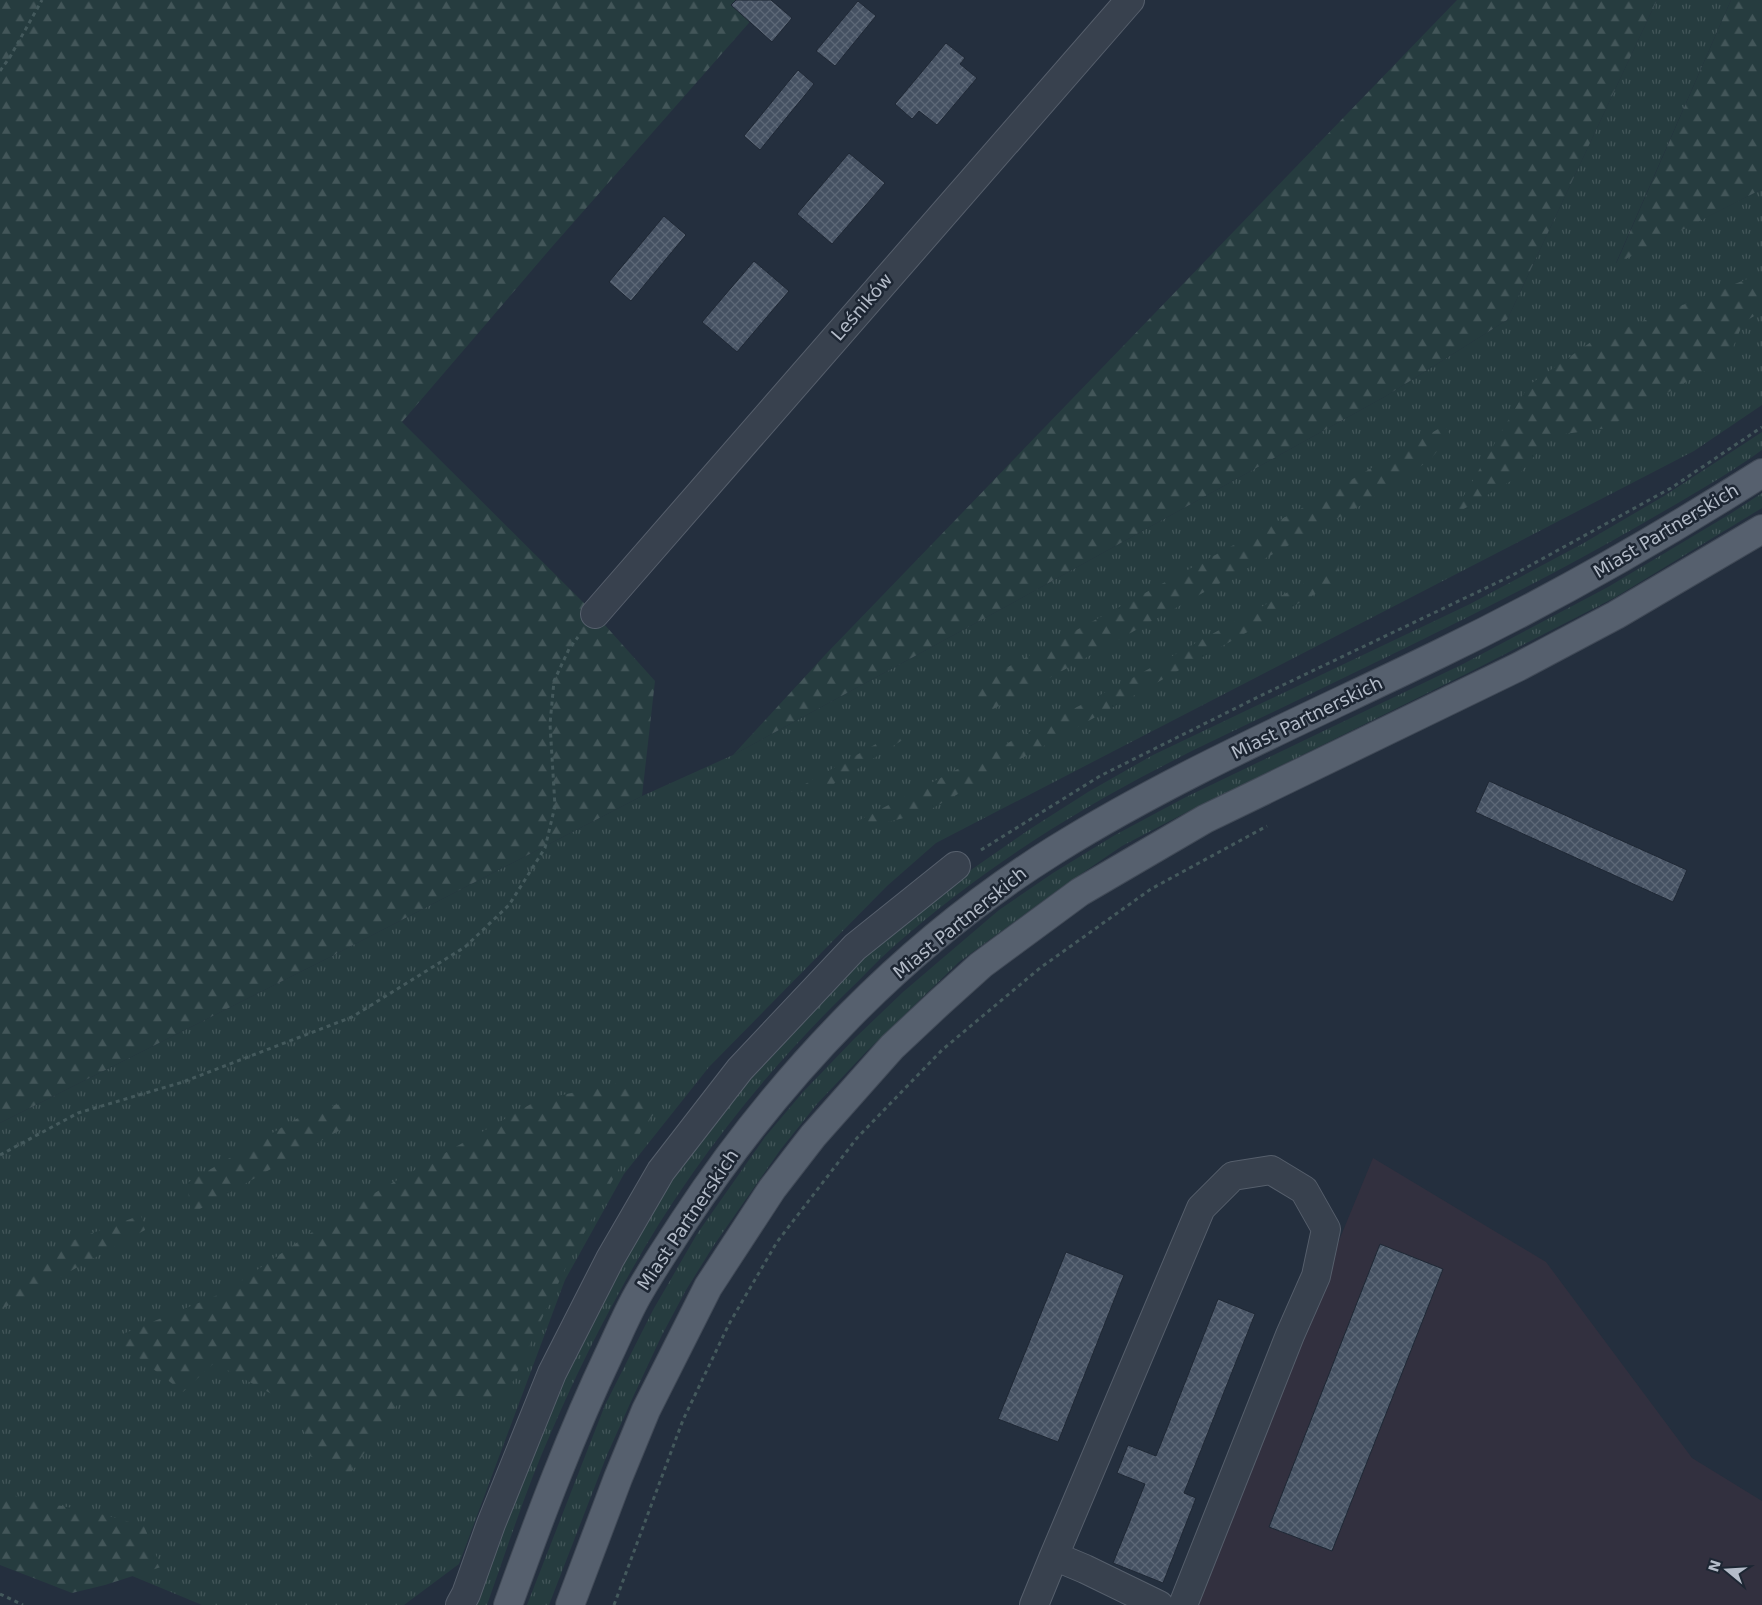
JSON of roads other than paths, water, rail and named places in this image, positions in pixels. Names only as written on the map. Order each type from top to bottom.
[{"type":"main road","name":"Miast Partnerskich","points":[[508,1605],[569,1442],[596,1381],[637,1296],[674,1236],[716,1172],[794,1075],[832,1032],[908,962],[968,911],[1016,876],[1128,808],[1186,776],[1442,653],[1550,598],[1652,541],[1762,473]]},
{"type":"main road","points":[[570,1605],[646,1410],[708,1287],[772,1190],[813,1136],[892,1047],[981,965],[1080,892],[1205,818],[1520,666],[1640,601],[1762,529]]},
{"type":"street","name":"Leśników","points":[[595,614],[1130,0]]},
{"type":"street","points":[[460,1605],[466,1594],[491,1524],[552,1373],[610,1259],[661,1171],[740,1070],[855,947],[956,866]]},
{"type":"street","points":[[1034,1605],[1201,1208],[1233,1176],[1270,1170],[1304,1190],[1326,1229],[1316,1276],[1290,1335],[1183,1605]]},
{"type":"street","points":[[1054,1556],[1085,1569],[1153,1604]]}]
